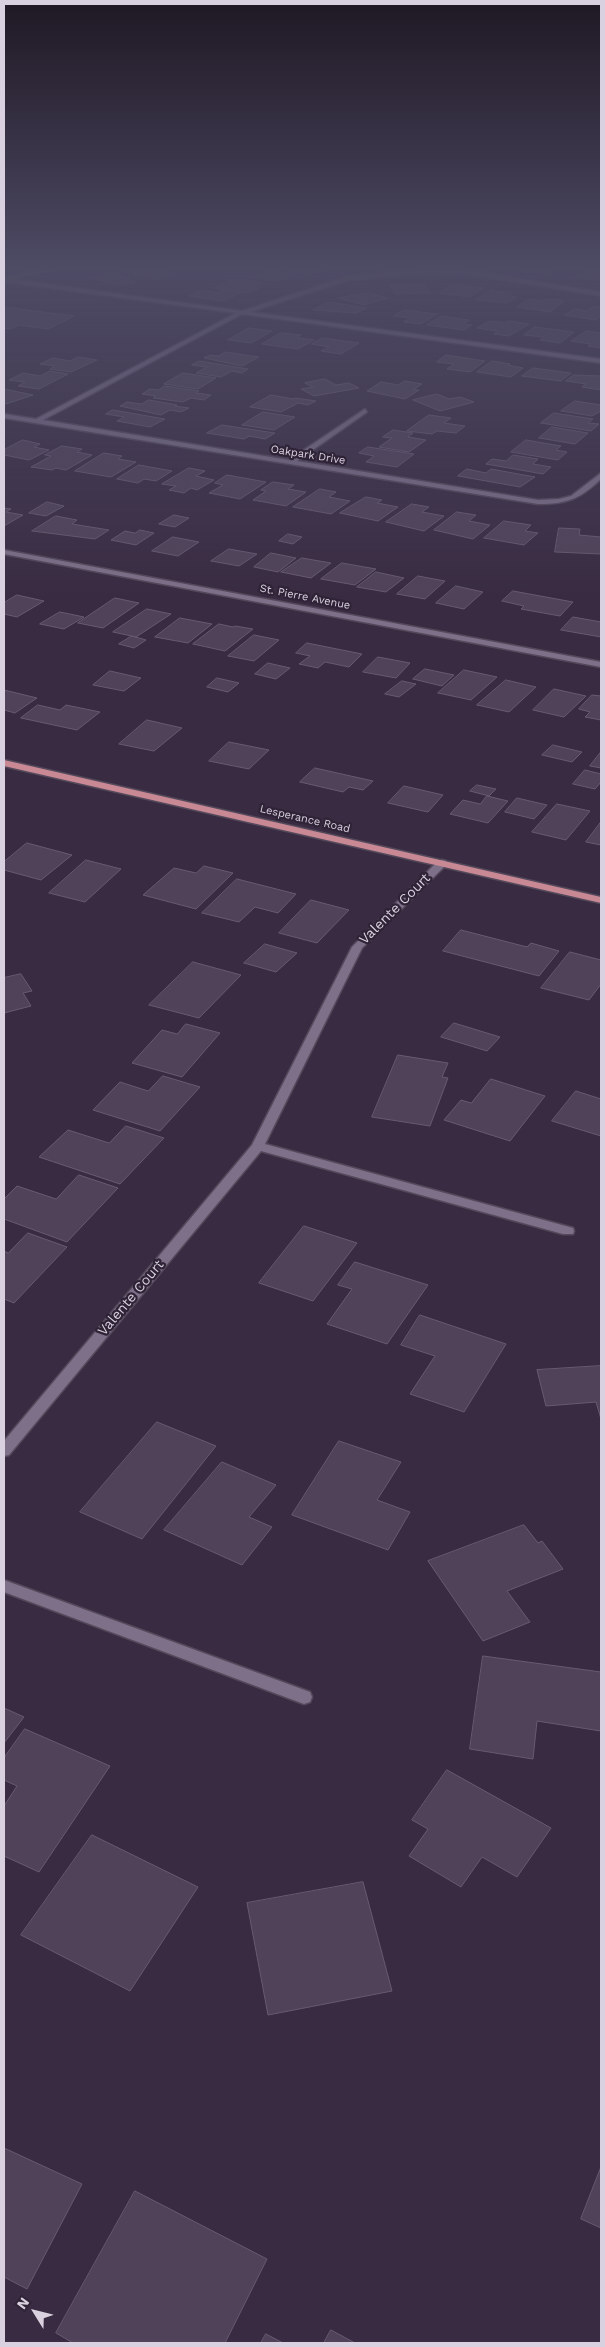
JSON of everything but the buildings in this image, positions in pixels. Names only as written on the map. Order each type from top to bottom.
[{"type":"main road","name":"Lesperance Road","points":[[4,763],[601,900]]},
{"type":"street","points":[[38,421],[116,380]]},
{"type":"street","points":[[291,462],[365,411]]},
{"type":"street","name":"Oakpark Drive","points":[[4,416],[538,502],[562,502],[580,496],[601,476]]},
{"type":"street","name":"St. Pierre Avenue","points":[[4,552],[601,665]]},
{"type":"street","name":"Valente Court","points":[[4,1451],[258,1146],[357,947],[442,862]]},
{"type":"street","points":[[258,1146],[568,1231]]},
{"type":"street","points":[[4,1586],[304,1697]]}]
